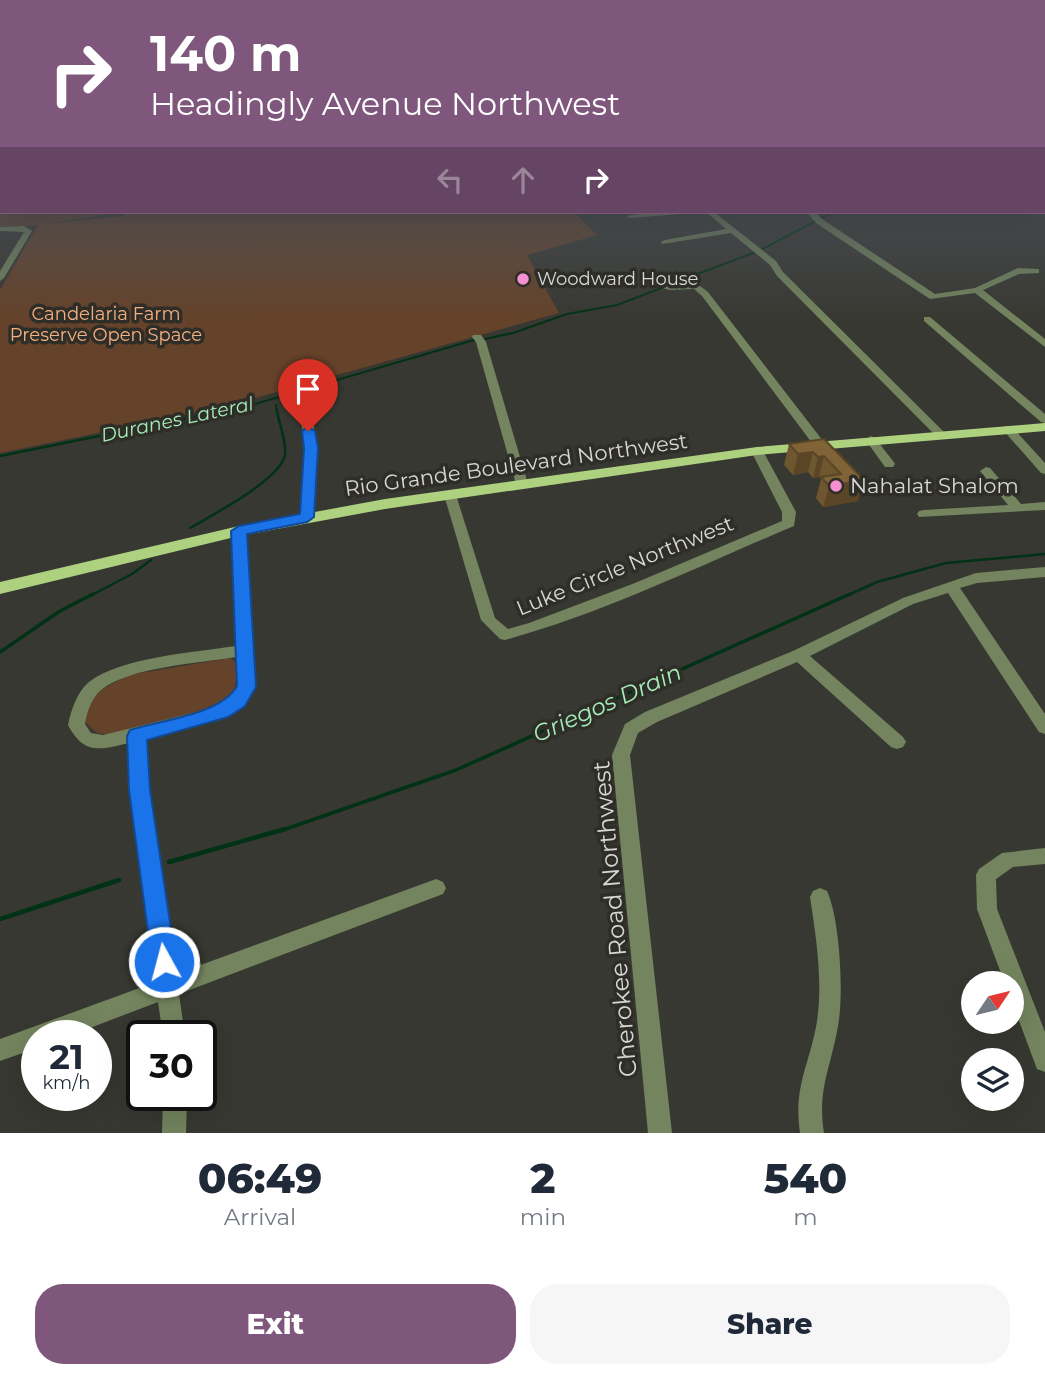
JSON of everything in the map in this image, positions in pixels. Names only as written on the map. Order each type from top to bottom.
[{"type":"main road","name":"Rio Grande Boulevard Northwest","points":[[0,588],[307,517],[757,451],[1045,427]]},
{"type":"street","points":[[630,216],[655,214]]},
{"type":"street","points":[[712,214],[774,263],[780,274],[941,435]]},
{"type":"street","points":[[813,214],[818,221],[933,297],[977,290],[1018,271],[1036,271]]},
{"type":"street","points":[[0,229],[24,228],[28,231],[0,278]]},
{"type":"street","points":[[665,242],[732,230]]},
{"type":"street","points":[[663,285],[696,286],[705,295],[819,444]]},
{"type":"street","points":[[977,290],[1045,344]]},
{"type":"street","points":[[927,319],[1045,420]]},
{"type":"street","points":[[477,337],[481,342],[522,484]]},
{"type":"street","points":[[306,414],[311,448],[307,517]]},
{"type":"street","points":[[1008,429],[1045,470]]},
{"type":"street","points":[[871,440],[889,464]]},
{"type":"street","name":"Luke Circle Northwest","points":[[450,495],[488,620],[505,635],[534,627],[617,595],[789,523],[789,512],[757,451]]},
{"type":"street","points":[[986,471],[1017,507]]},
{"type":"street","points":[[924,514],[1045,506]]},
{"type":"street","points":[[239,531],[245,650],[246,687],[238,701],[222,712],[137,736],[103,742],[86,739],[76,725],[80,705],[95,686],[116,674],[245,650]]},
{"type":"street","name":"Cherokee Road Northwest","points":[[660,1133],[621,755],[631,729],[651,717],[799,655],[908,601],[976,578],[1045,572]]},
{"type":"street","points":[[951,586],[1045,727]]},
{"type":"street","points":[[799,655],[897,742]]},
{"type":"street","points":[[137,736],[139,790],[172,1020]]},
{"type":"street","points":[[1045,856],[1009,859],[986,875],[987,909],[1045,1061]]},
{"type":"street","points":[[82,1020],[436,888]]},
{"type":"street","points":[[812,1133],[808,1113],[811,1079],[828,1021],[827,940],[820,897]]},
{"type":"street","points":[[0,1051],[21,1043]]},
{"type":"street","points":[[174,1133],[175,1111]]},
{"type":"green space","name":"Candelaria Farm Preserve Open Space","points":[[0,214],[108,214],[46,224],[124,214],[576,214],[597,235],[527,255],[559,313],[219,408],[0,453],[0,290],[38,225],[0,227]]},
{"type":"green space","points":[[230,658],[236,662],[235,686],[231,696],[222,705],[112,735],[97,733],[85,722],[86,707],[101,690],[128,675]]},
{"type":"building","points":[[824,439],[864,480],[829,486],[821,477],[841,474],[824,456],[818,457],[813,452],[798,454],[789,444]]},
{"type":"waterway","name":"Duranes Lateral","points":[[761,250],[829,214]]},
{"type":"waterway","name":"Duranes Lateral","points":[[671,284],[756,252]]},
{"type":"waterway","name":"Duranes Lateral","points":[[485,339],[513,333],[567,314],[617,305],[664,287]]},
{"type":"waterway","name":"Duranes Lateral","points":[[215,413],[241,408],[474,340]]},
{"type":"waterway","points":[[276,405],[277,413]]},
{"type":"waterway","name":"Duranes Lateral","points":[[0,456],[223,411]]},
{"type":"waterway","points":[[190,528],[259,486],[280,465],[285,450],[277,411]]},
{"type":"waterway","name":"Griegos Drain","points":[[846,596],[877,582],[946,563],[1045,554]]},
{"type":"waterway","points":[[90,596],[132,574],[151,560]]},
{"type":"waterway","points":[[0,652],[60,611],[93,594]]},
{"type":"waterway","name":"Griegos Drain","points":[[280,831],[456,770],[850,594]]},
{"type":"waterway","name":"Griegos Drain","points":[[169,862],[285,829]]},
{"type":"waterway","name":"Griegos Drain","points":[[0,919],[119,880]]},
{"type":"place","name":"Woodward House","points":[[523,279]]},
{"type":"place","name":"Nahalat Shalom","points":[[836,486]]},
{"type":"route","points":[[164,962],[139,790],[137,736],[222,712],[238,701],[246,687],[239,531],[307,517],[311,448],[308,431]]}]
